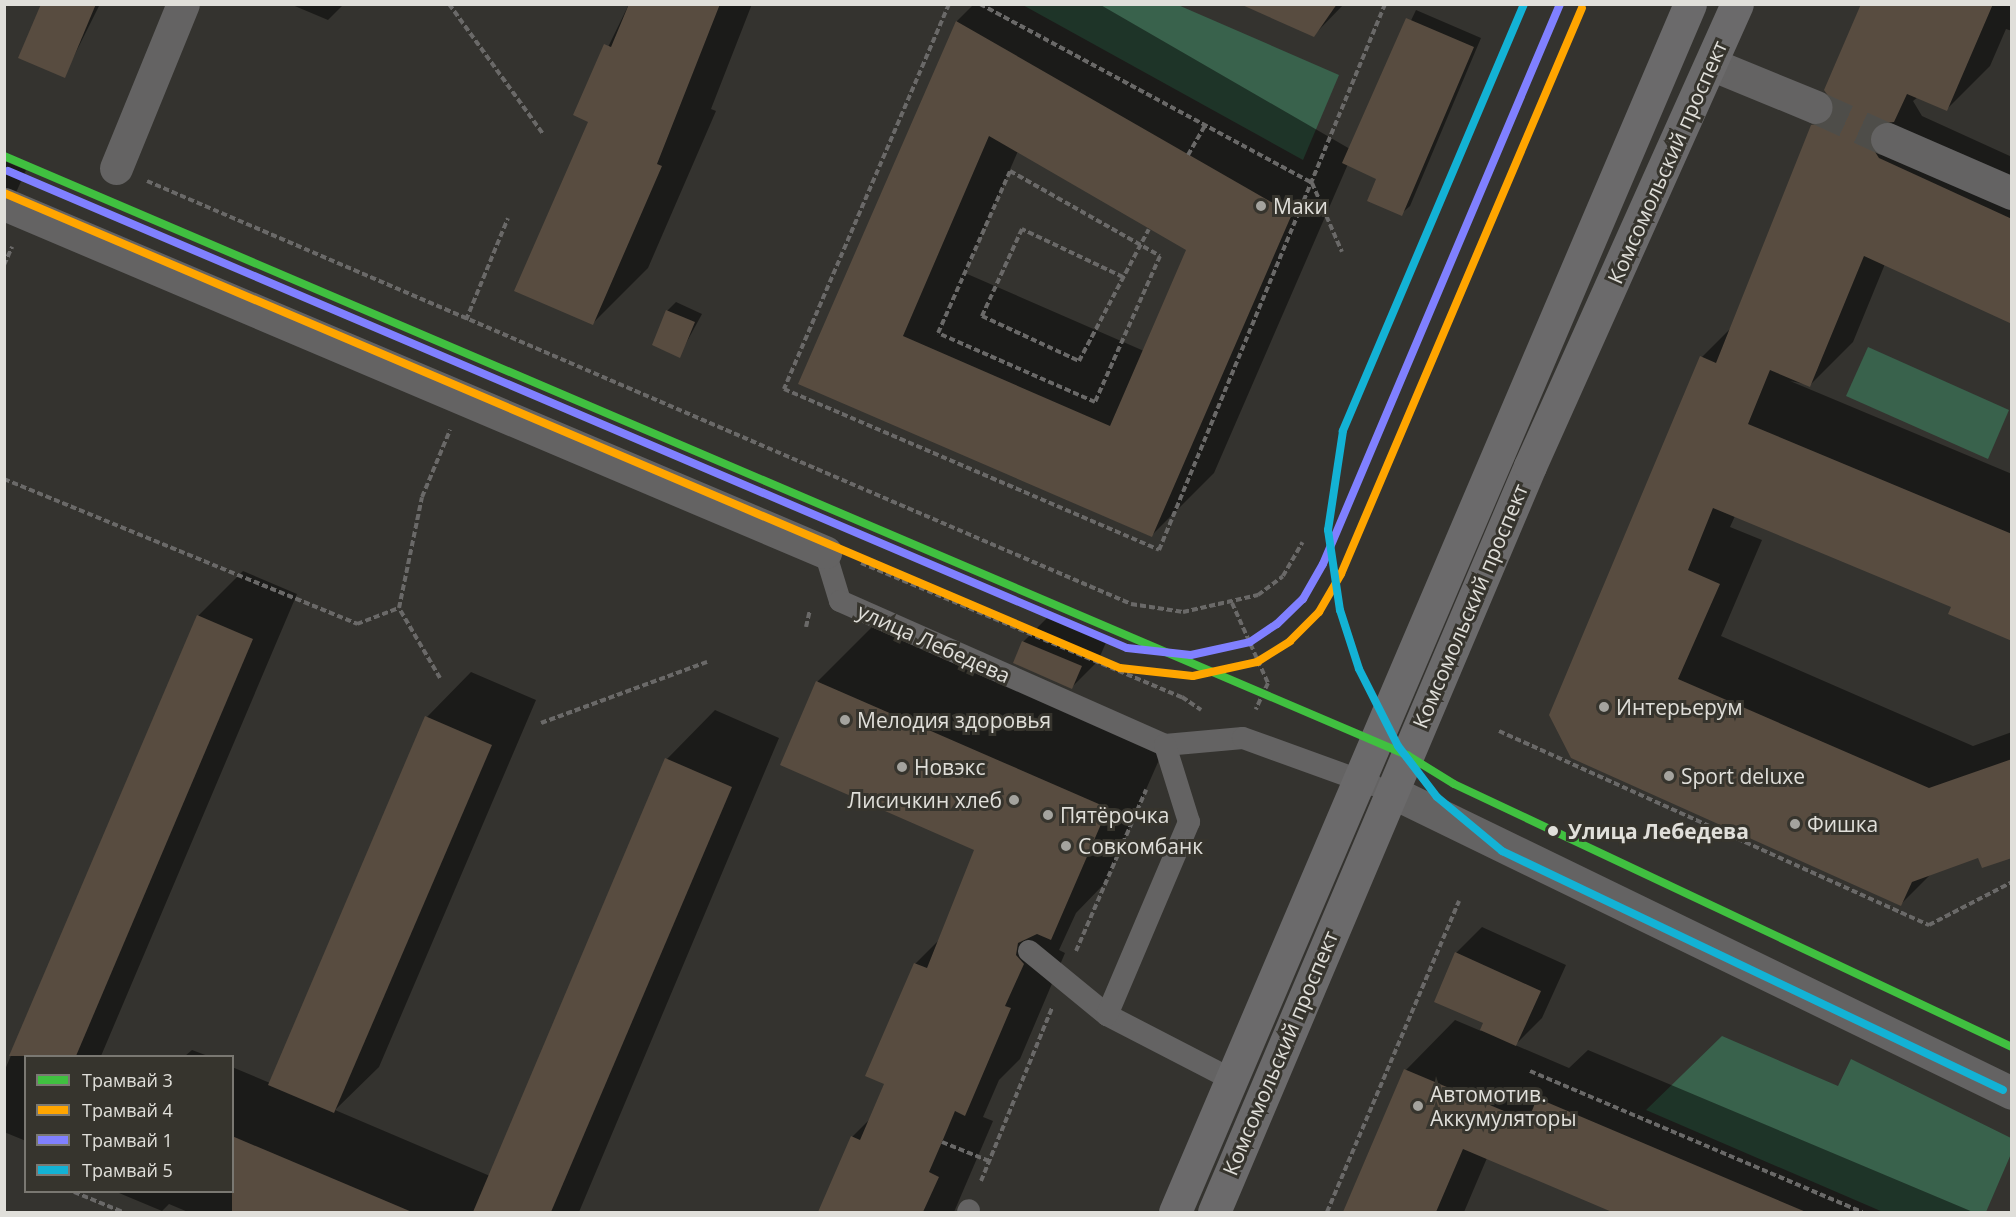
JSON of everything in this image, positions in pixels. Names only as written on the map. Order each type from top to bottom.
[{"type":"main road","name":"Комсомольский проспект","points":[[1175,1212],[1356,779],[1690,4]]},
{"type":"main road","name":"Комсомольский проспект","points":[[1214,1212],[1530,466],[1737,4]]},
{"type":"street","points":[[116,168],[183,4]]},
{"type":"street","points":[[1712,64],[1816,107]]},
{"type":"street","points":[[1887,139],[2012,193]]},
{"type":"street","points":[[4,204],[825,552]]},
{"type":"street","points":[[1392,792],[2012,1093]]},
{"type":"lane","name":"улица Лебедева","points":[[825,552],[840,602],[1165,745]]},
{"type":"lane","points":[[1107,1015],[1189,822],[1165,745],[1243,738],[1392,792]]},
{"type":"lane","points":[[1029,951],[1065,976],[1107,1015],[1231,1079]]},
{"type":"path","points":[[449,4],[543,134]]},
{"type":"path","points":[[949,4],[783,389],[1159,550],[1385,4]]},
{"type":"path","points":[[980,4],[1312,183],[1342,252]]},
{"type":"path","points":[[1188,155],[1205,125]]},
{"type":"path","points":[[116,168],[1131,604],[1183,612],[1232,603],[1258,595],[1283,576],[1304,542]]},
{"type":"path","points":[[1010,171],[1140,246],[1160,256],[1095,402],[938,333],[1010,171]]},
{"type":"path","points":[[466,320],[508,218]]},
{"type":"path","points":[[1123,277],[1022,229],[982,316],[1079,360],[1149,229]]},
{"type":"path","points":[[440,678],[399,608],[422,497],[463,399]]},
{"type":"path","points":[[4,479],[357,624],[399,608]]},
{"type":"path","points":[[825,552],[1182,697],[1243,738],[1268,683],[1232,603]]},
{"type":"path","points":[[541,723],[707,662]]},
{"type":"path","points":[[1499,732],[1929,925],[2012,882]]},
{"type":"path","points":[[969,1211],[1065,976],[1152,778]]},
{"type":"path","points":[[1327,1212],[1459,901]]},
{"type":"path","points":[[1530,1071],[1862,1212]]},
{"type":"path","points":[[942,1142],[989,1161]]},
{"type":"path","points":[[79,1193],[123,1212]]},
{"type":"green space","points":[[1021,4],[1178,5],[1339,75],[1303,160]]},
{"type":"green space","points":[[1868,347],[2009,410],[1988,459],[1846,396]]},
{"type":"green space","points":[[1722,1036],[1838,1086],[1851,1059],[2011,1138],[2011,1154],[1986,1212],[1883,1212],[1646,1110]]},
{"type":"building","points":[[41,4],[96,4],[65,78],[18,58]]},
{"type":"building","points":[[629,4],[720,4],[657,164],[662,166],[593,325],[514,291],[588,122],[573,115],[604,44],[611,47]]},
{"type":"building","points":[[1240,4],[1337,4],[1314,37]]},
{"type":"building","points":[[1861,4],[1993,4],[1947,111],[1907,94],[1894,122],[1876,124],[1868,141],[1879,158],[2012,219],[2012,324],[1864,256],[1810,387],[1770,370],[1748,424],[2012,534],[2012,641],[1948,614],[1951,607],[1713,508],[1688,570],[1720,584],[1678,679],[1929,788],[2012,759],[2012,858],[1982,868],[1978,858],[1912,882],[1901,906],[1571,758],[1549,715],[1700,356],[1716,363],[1811,125],[1827,122],[1833,115],[1834,104],[1824,90]]},
{"type":"building","points":[[1406,18],[1474,47],[1402,216],[1367,201],[1376,179],[1342,163]]},
{"type":"building","points":[[956,21],[1292,214],[1152,537],[798,384]],"holes":[[[989,136],[1186,250],[1110,426],[903,336]]]},
{"type":"building","points":[[666,310],[695,322],[680,358],[652,345]]},
{"type":"building","points":[[197,615],[253,639],[76,1055],[9,1056]]},
{"type":"building","points":[[1022,641],[1082,666],[1072,689],[1013,663]]},
{"type":"building","points":[[816,681],[1108,808],[1051,940],[1037,934],[1018,943],[1016,955],[1024,964],[1005,1006],[1011,1008],[965,1116],[955,1111],[929,1172],[939,1177],[923,1212],[818,1212],[851,1136],[860,1140],[884,1084],[865,1076],[914,963],[927,968],[974,850],[780,765]]},
{"type":"building","points":[[425,716],[492,745],[334,1113],[268,1085]]},
{"type":"building","points":[[665,758],[732,787],[551,1212],[473,1212]]},
{"type":"building","points":[[1455,952],[1541,991],[1516,1046],[1480,1030],[1483,1023],[1434,1002]]},
{"type":"building","points":[[1404,1069],[1528,1121],[1537,1098],[1806,1212],[1612,1212],[1463,1149],[1436,1212],[1343,1212]]},
{"type":"building","points":[[234,1137],[412,1212],[232,1212]]},
{"type":"tunnel","points":[[1816,107],[1887,139]]},
{"type":"tram line","name":"5","points":[[1524,4],[1343,431],[1328,530],[1340,610],[1359,669],[1398,746],[1437,797],[1502,851],[2003,1090]]},
{"type":"tram line","name":"1","points":[[8,171],[1127,648],[1191,655],[1250,642],[1277,624],[1303,599],[1323,564],[1560,4]]},
{"type":"tram line","name":"4","points":[[4,193],[1120,668],[1193,676],[1257,662],[1290,641],[1319,612],[1341,574],[1582,8]]},
{"type":"tram line","name":"3","points":[[4,156],[1407,755],[1454,784],[2012,1047]]},
{"type":"place","name":"Маки","points":[[1261,206]]},
{"type":"place","name":"Интерьерум","points":[[1604,707]]},
{"type":"place","name":"Мелодия здоровья","points":[[845,720]]},
{"type":"place","name":"Новэкс","points":[[902,767]]},
{"type":"place","name":"Sport deluxe","points":[[1669,776]]},
{"type":"place","name":"Лисичкин хлеб","points":[[1014,800]]},
{"type":"place","name":"Пятёрочка","points":[[1048,815]]},
{"type":"place","name":"Фишка","points":[[1795,824]]},
{"type":"place","name":"Улица Лебедева","points":[[1553,831]]},
{"type":"place","name":"Совкомбанк","points":[[1066,846]]},
{"type":"place","name":"Автомотив. Аккумуляторы","points":[[1418,1106]]}]
